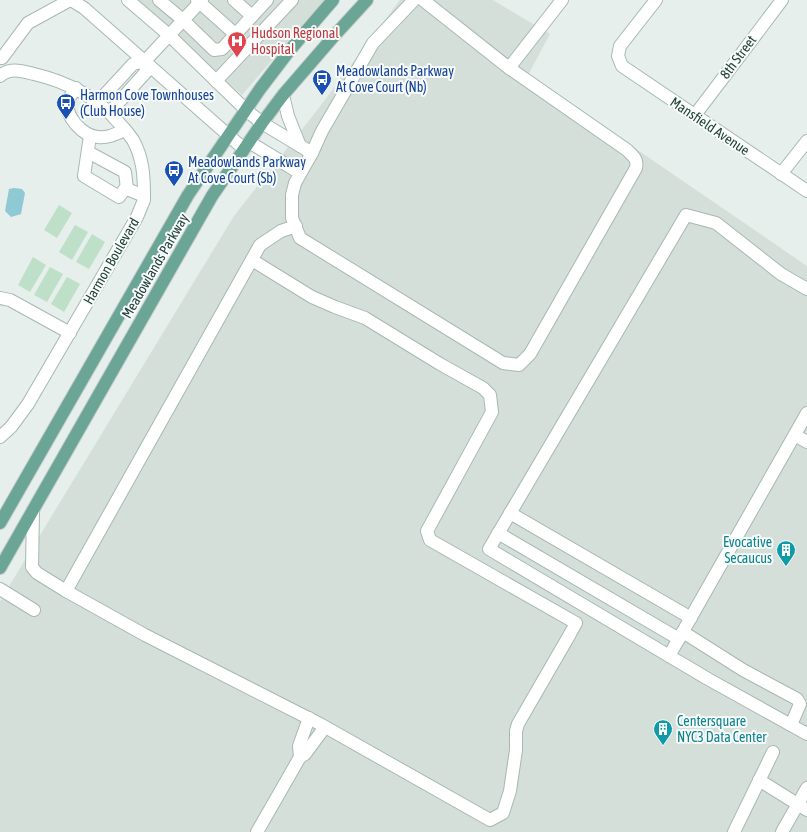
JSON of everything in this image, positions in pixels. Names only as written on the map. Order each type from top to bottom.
[{"type":"main road","name":"Meadowlands Parkway","points":[[0,523],[188,195],[246,110],[289,51],[333,0]]},
{"type":"main road","name":"Meadowlands Parkway","points":[[0,568],[212,196],[283,95],[367,0]]},
{"type":"street","points":[[2,58],[28,23],[70,0],[85,4],[145,61],[229,136],[300,173]]},
{"type":"street","points":[[128,0],[170,36],[246,110],[262,123],[312,152]]},
{"type":"street","points":[[159,0],[183,20],[214,50],[222,49],[267,0]]},
{"type":"street","points":[[234,0],[252,16]]},
{"type":"street","points":[[271,23],[273,10],[282,0]]},
{"type":"street","points":[[216,81],[292,0]]},
{"type":"street","points":[[414,0],[373,43],[322,131],[295,182],[292,195],[292,218],[300,238],[503,363],[519,365],[530,354],[636,168],[636,158],[627,150],[509,68],[423,0]]},
{"type":"street","points":[[509,68],[562,0]]},
{"type":"street","name":"Mansfield Avenue","points":[[656,0],[620,46],[618,56],[622,66],[807,191]]},
{"type":"street","name":"8th Street","points":[[694,115],[782,0]]},
{"type":"street","points":[[98,102],[133,64],[145,61],[170,36],[200,1],[235,34]]},
{"type":"street","points":[[110,112],[146,72],[145,61]]},
{"type":"street","name":"Harmon Boulevard","points":[[0,76],[7,72],[16,70],[40,75],[76,88],[98,102],[110,112],[132,139],[142,164],[144,196],[144,200],[137,217],[28,404],[11,427],[0,437]]},
{"type":"street","points":[[76,88],[68,101],[68,111],[78,126],[90,136],[99,138],[112,137],[125,130]]},
{"type":"street","points":[[283,95],[288,116],[300,146]]},
{"type":"street","points":[[90,136],[84,176],[119,197],[124,190],[127,189]]},
{"type":"street","points":[[782,174],[807,141]]},
{"type":"street","points":[[88,152],[125,172],[127,189]]},
{"type":"street","points":[[127,189],[144,196]]},
{"type":"street","points":[[807,289],[781,274],[716,223],[686,215],[489,549],[708,679],[807,734]]},
{"type":"street","points":[[66,591],[260,245],[281,231],[296,226]]},
{"type":"street","points":[[33,511],[32,567],[37,573],[145,635],[309,718],[490,820],[502,813],[510,791],[518,724],[576,622],[430,540],[427,530],[492,412],[490,395],[483,388],[440,364],[365,318],[312,297],[252,260]]},
{"type":"street","points":[[0,298],[10,300],[70,333]]},
{"type":"street","points":[[669,656],[807,414]]},
{"type":"street","points":[[795,435],[807,442]]},
{"type":"street","points":[[510,513],[691,618]]},
{"type":"street","points":[[498,533],[681,636],[797,699],[800,704],[791,725]]},
{"type":"street","points":[[0,589],[34,610]]},
{"type":"street","points":[[300,757],[299,746],[309,718]]},
{"type":"street","points":[[257,832],[300,757],[305,754],[325,727]]},
{"type":"street","points":[[734,832],[773,752]]},
{"type":"street","points":[[759,780],[803,807]]},
{"type":"street","points":[[782,832],[803,807],[807,790]]},
{"type":"shaded area","name":"Hudson Regional Hospital","points":[[136,0],[324,0],[242,95]]},
{"type":"shaded area","points":[[400,0],[493,0],[550,34],[528,75],[807,266],[807,832],[0,832],[0,601],[234,216],[318,109]]},
{"type":"green space","points":[[59,205],[72,213],[57,238],[44,230]]},
{"type":"green space","points":[[75,225],[88,232],[72,260],[59,252]]},
{"type":"green space","points":[[92,234],[105,242],[89,269],[76,262]]},
{"type":"green space","points":[[33,257],[46,265],[30,292],[18,285]]},
{"type":"green space","points":[[50,267],[63,274],[47,302],[34,295]]},
{"type":"green space","points":[[67,277],[80,284],[64,312],[51,304]]},
{"type":"water","points":[[9,189],[22,189],[25,193],[21,214],[11,217],[5,211]]},
{"type":"place","name":"Hudson Regional Hospital","points":[[237,58]]},
{"type":"place","name":"Meadowlands Parkway At Cove Court (Nb)","points":[[322,96]]},
{"type":"place","name":"Harmon Cove Townhouses (Club House)","points":[[66,120]]},
{"type":"place","name":"Meadowlands Parkway At Cove Court (Sb)","points":[[174,187]]},
{"type":"place","name":"Evocative Secaucus","points":[[786,567]]},
{"type":"place","name":"Centersquare NYC3 Data Center","points":[[663,746]]}]
